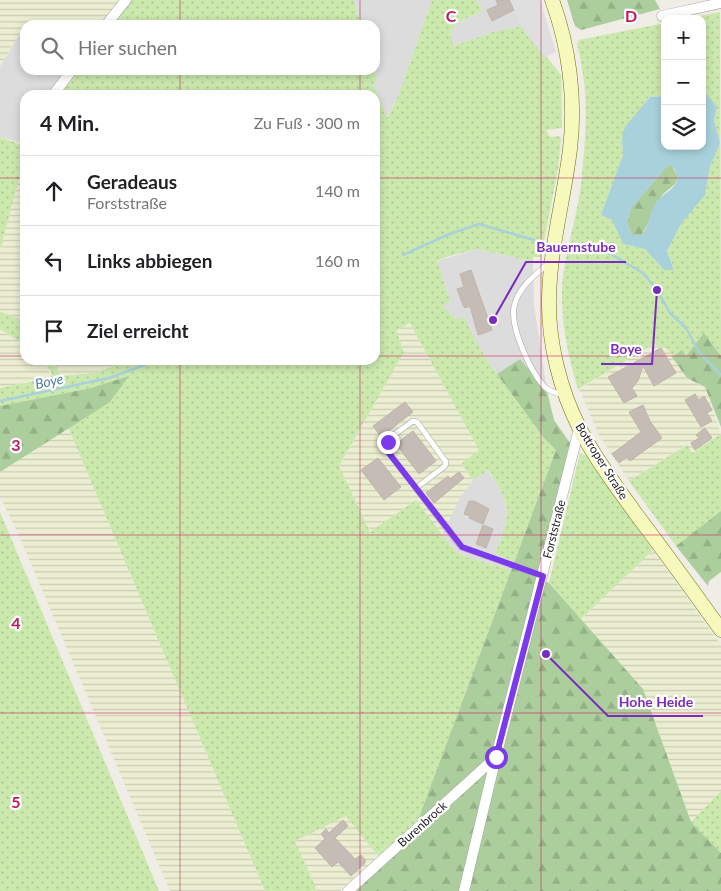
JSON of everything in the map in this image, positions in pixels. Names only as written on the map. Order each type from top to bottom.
[{"type":"main road","name":"Bottroper Straße","points":[[552,0],[564,39],[571,80],[570,147],[552,260],[549,299],[552,337],[562,384],[580,429],[616,486],[721,630]]},
{"type":"street","points":[[110,20],[126,0]]},
{"type":"street","points":[[667,15],[721,3]]},
{"type":"street","points":[[57,90],[68,75]]},
{"type":"street","name":"Forststraße","points":[[464,891],[496,757],[580,429]]},
{"type":"street","name":"Burenbrock","points":[[348,891],[496,757]]},
{"type":"lane","points":[[552,260],[528,280],[521,290],[514,306],[513,320],[521,347],[544,386],[551,391],[566,396]]},
{"type":"lane","points":[[416,488],[445,466],[446,462],[417,422],[413,420],[391,437],[387,447],[388,452],[416,488],[462,547],[543,576]]},
{"type":"shaded area","points":[[354,0],[432,0],[397,99],[386,118],[380,102],[380,90],[375,90],[373,84],[377,80],[376,75],[380,75],[380,20],[360,20]]},
{"type":"shaded area","points":[[476,0],[515,0],[511,2],[522,26],[493,32],[453,46],[451,31],[457,23],[482,11]]},
{"type":"shaded area","points":[[515,0],[540,0],[556,52],[545,57],[525,33],[511,2]]},
{"type":"shaded area","points":[[20,33],[20,75],[64,75],[53,90],[20,90],[20,142],[0,137],[0,67]]},
{"type":"shaded area","points":[[478,249],[533,262],[534,305],[547,391],[520,359],[497,374],[475,343],[465,319],[456,319],[441,306],[437,261]]},
{"type":"shaded area","points":[[487,470],[503,492],[507,513],[505,529],[495,554],[514,562],[511,570],[466,557],[454,550],[442,534],[461,496],[473,480]]},
{"type":"green space","points":[[0,0],[121,0],[105,20],[20,20],[20,33],[0,66]]},
{"type":"green space","points":[[130,0],[354,0],[360,20],[113,20]]},
{"type":"green space","points":[[432,0],[476,0],[482,11],[457,23],[451,31],[453,46],[493,32],[522,26],[561,75],[562,128],[546,130],[550,137],[560,136],[561,140],[558,168],[541,257],[533,257],[533,262],[478,249],[437,261],[450,301],[442,306],[456,319],[465,318],[489,363],[537,428],[556,450],[514,562],[495,554],[506,519],[507,510],[502,493],[488,470],[473,480],[461,464],[479,450],[410,323],[396,330],[404,352],[339,466],[370,532],[416,500],[454,550],[466,557],[511,570],[418,820],[378,856],[346,816],[295,841],[317,891],[265,891],[68,427],[110,402],[128,377],[91,388],[0,406],[0,388],[50,378],[52,374],[46,365],[56,365],[61,376],[94,373],[118,365],[380,365],[380,101],[387,118],[397,99]]},
{"type":"green space","points":[[567,0],[655,0],[660,9],[581,30],[575,26]]},
{"type":"green space","points":[[720,12],[721,356],[704,334],[686,356],[681,351],[672,357],[668,349],[654,344],[578,389],[566,339],[562,301],[565,262],[581,184],[586,114],[584,80],[577,44],[579,40],[661,24],[661,96],[649,97],[622,139],[623,155],[601,215],[612,220],[623,244],[645,249],[664,270],[674,269],[667,251],[681,224],[705,195],[710,167],[720,143],[714,120],[717,107],[706,95],[705,15]]},
{"type":"green space","points":[[75,75],[376,75],[377,80],[373,84],[375,90],[63,90]]},
{"type":"green space","points":[[0,137],[20,144],[20,175],[0,251]]},
{"type":"green space","points":[[667,166],[672,166],[678,177],[675,184],[662,195],[642,235],[632,235],[627,223],[631,208]]},
{"type":"green space","points":[[20,175],[20,319],[0,312],[0,251]]},
{"type":"green space","points":[[0,312],[20,319],[20,342],[0,329]]},
{"type":"green space","points":[[410,323],[479,450],[461,464],[473,480],[461,496],[442,534],[416,500],[370,532],[339,467],[404,352],[396,330]]},
{"type":"green space","points":[[0,329],[20,342],[20,365],[46,365],[52,377],[0,388]]},
{"type":"green space","points":[[704,333],[721,356],[721,427],[705,387],[687,378],[672,357],[682,350],[686,356]]},
{"type":"green space","points":[[654,344],[668,349],[687,378],[705,387],[721,434],[692,453],[686,445],[629,481],[599,435],[579,389]]},
{"type":"green space","points":[[520,359],[547,391],[554,420],[570,443],[537,577],[549,583],[643,689],[691,822],[721,853],[721,891],[352,891],[412,836],[556,450],[544,438],[497,374]]},
{"type":"green space","points":[[56,365],[118,365],[94,373],[68,377],[61,376]]},
{"type":"green space","points":[[129,376],[110,402],[0,472],[0,406],[91,388]]},
{"type":"green space","points":[[68,427],[265,891],[170,891],[17,531],[0,497],[0,472]]},
{"type":"green space","points":[[721,434],[721,511],[676,546],[629,481],[687,445],[692,453]]},
{"type":"green space","points":[[580,453],[585,455],[653,550],[581,619],[549,583]]},
{"type":"green space","points":[[721,511],[721,572],[709,581],[708,586],[676,546]]},
{"type":"green space","points":[[0,512],[159,891],[0,891]]},
{"type":"green space","points":[[653,550],[721,645],[721,791],[691,822],[643,689],[581,619]]},
{"type":"green space","points":[[721,791],[721,853],[691,822]]},
{"type":"green space","points":[[346,816],[378,856],[340,891],[317,891],[295,841]]},
{"type":"water","points":[[706,94],[717,107],[714,120],[720,143],[710,167],[705,195],[681,224],[667,251],[674,270],[664,270],[645,249],[623,244],[612,220],[601,215],[623,155],[622,139],[625,127],[650,97],[661,96],[661,150],[706,150]],"holes":[[[667,166],[672,166],[677,174],[676,183],[656,202],[642,235],[632,235],[627,223],[631,208]]]},
{"type":"building","points":[[496,0],[509,0],[514,10],[492,21],[487,10],[498,5]]},
{"type":"building","points":[[471,270],[492,330],[478,335],[470,306],[465,308],[457,289],[464,287],[460,274]]},
{"type":"building","points":[[661,348],[676,373],[654,386],[643,366],[638,381],[632,388],[637,396],[624,403],[608,377]]},
{"type":"building","points":[[695,394],[699,400],[704,396],[712,410],[707,413],[712,421],[701,427],[685,400]]},
{"type":"building","points":[[405,402],[413,412],[381,437],[373,426]]},
{"type":"building","points":[[643,405],[650,421],[662,438],[630,461],[627,457],[619,463],[612,454],[641,432],[629,412]]},
{"type":"building","points":[[705,428],[712,438],[695,450],[691,443],[699,438],[696,435]]},
{"type":"building","points":[[413,431],[436,461],[419,474],[396,444]]},
{"type":"building","points":[[378,458],[401,487],[384,500],[361,470]]},
{"type":"building","points":[[459,472],[464,478],[434,503],[426,493],[448,476],[450,479]]},
{"type":"building","points":[[469,501],[474,501],[489,509],[483,524],[464,514]]},
{"type":"building","points":[[483,525],[493,529],[486,548],[476,544]]},
{"type":"building","points":[[343,820],[348,826],[335,838],[355,859],[361,855],[365,860],[365,863],[351,876],[338,862],[332,867],[315,848],[325,839],[321,834],[326,829],[329,833]]},
{"type":"waterway","name":"Boye","points":[[403,255],[447,235],[479,224],[534,240]]},
{"type":"waterway","name":"Boye","points":[[577,245],[602,249],[643,273],[657,290],[670,313],[686,328],[699,352],[721,375]]},
{"type":"waterway","name":"Boye","points":[[0,401],[109,378],[144,365]]},
{"type":"place","name":"Boye","points":[[657,290]]},
{"type":"place","name":"Bauernstube","points":[[493,320]]},
{"type":"place","name":"Hohe Heide","points":[[546,654]]},
{"type":"route","points":[[388,442],[388,452],[462,547],[543,576],[496,757]]}]
